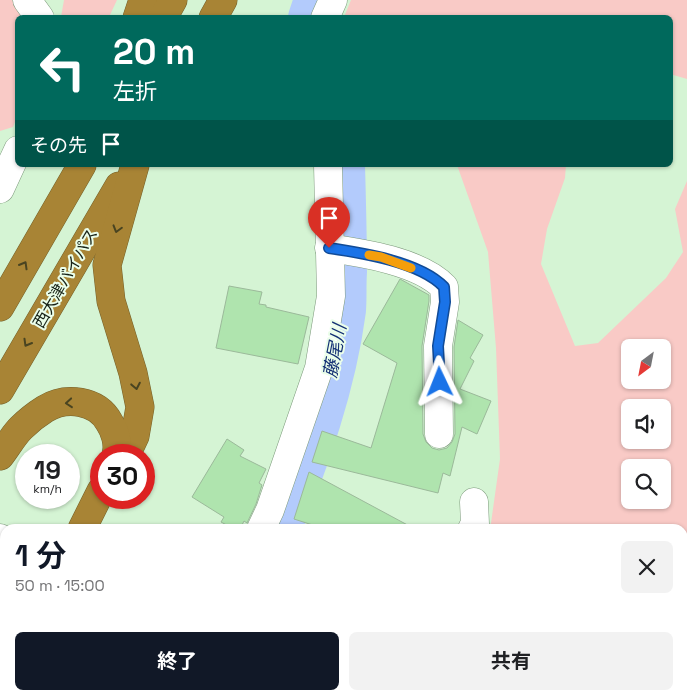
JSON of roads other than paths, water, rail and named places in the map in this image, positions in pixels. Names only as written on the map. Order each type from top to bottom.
[{"type":"highway","points":[[138,15],[143,0]]},
{"type":"highway","points":[[166,15],[173,0]]},
{"type":"highway","points":[[214,15],[222,0]]},
{"type":"highway","points":[[0,307],[81,167]]},
{"type":"highway","name":"西大津バイパス","points":[[0,390],[130,167]]},
{"type":"highway","points":[[131,444],[135,436],[140,407],[133,373],[111,301],[106,265],[134,167]]},
{"type":"highway","points":[[0,456],[20,429],[46,408],[66,402],[88,402],[106,415],[115,432],[116,444]]},
{"type":"highway","points":[[84,524],[92,509]]},
{"type":"highway","points":[[95,524],[102,509]]},
{"type":"street","points":[[27,0],[38,15]]},
{"type":"street","points":[[326,15],[333,0]]},
{"type":"street","points":[[0,189],[15,156]]},
{"type":"street","points":[[263,524],[303,449],[319,368],[339,250],[328,167]]},
{"type":"street","points":[[339,250],[381,257],[435,277],[444,287],[445,302],[438,346],[439,434]]},
{"type":"waterway","name":"藤尾川","points":[[312,15],[317,0]]},
{"type":"waterway","name":"藤尾川","points":[[280,524],[318,421],[339,338],[343,310],[342,167]]}]
